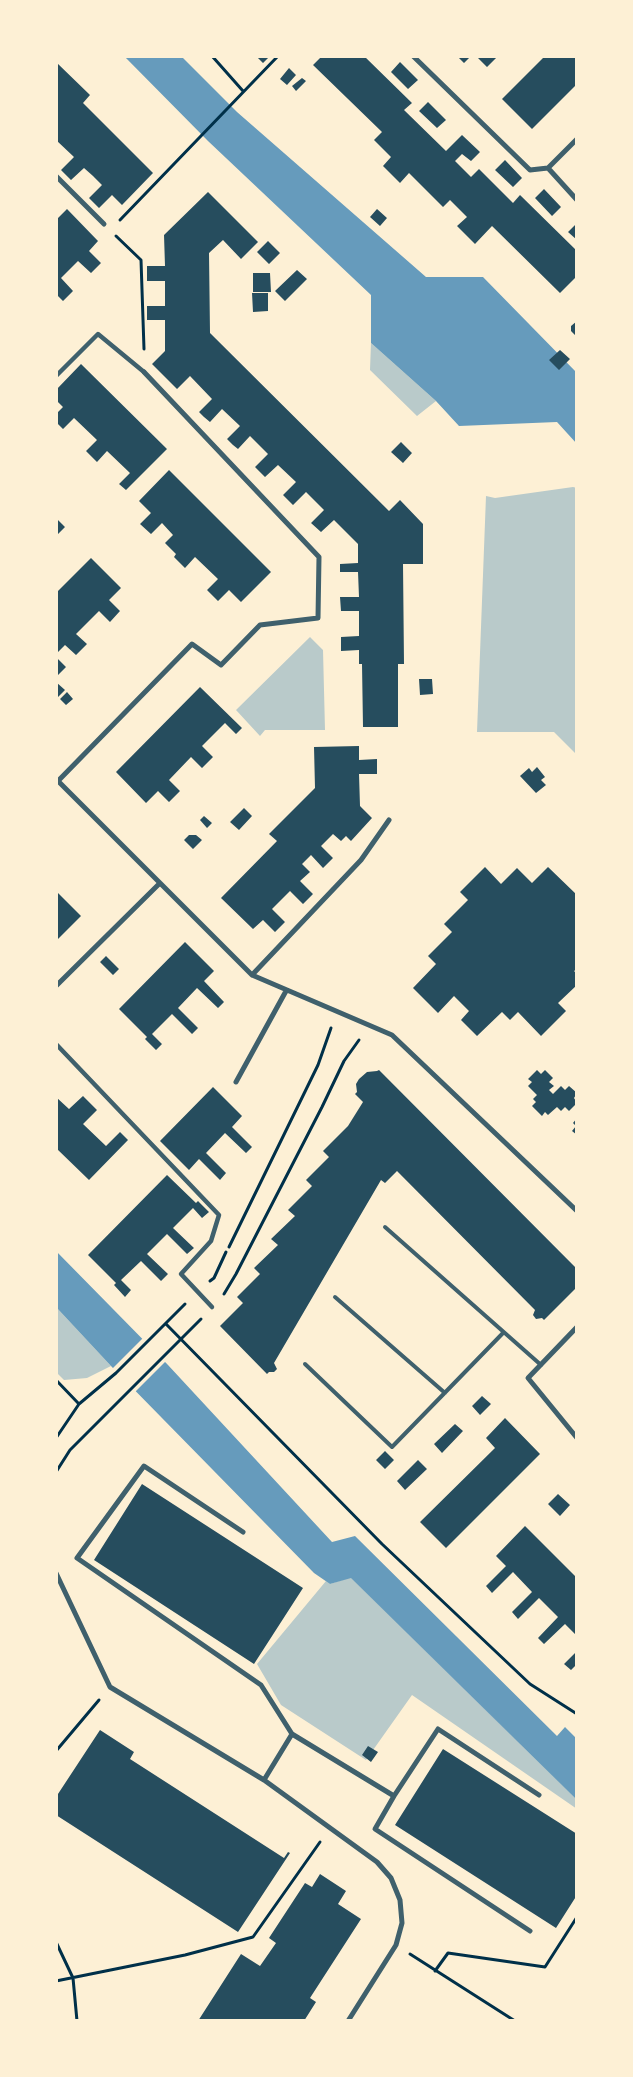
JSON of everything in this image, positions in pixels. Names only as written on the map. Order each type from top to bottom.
[{"type":"street","points":[[413,56],[530,170],[548,168],[577,138]]},
{"type":"street","points":[[548,168],[577,200]]},
{"type":"street","points":[[56,176],[104,224]]},
{"type":"street","points":[[56,376],[98,334],[144,372],[319,557],[318,618],[260,624],[221,665],[192,644],[57,780],[252,975],[392,1035],[577,1211]]},
{"type":"street","points":[[252,975],[361,860],[389,820]]},
{"type":"street","points":[[56,986],[160,883]]},
{"type":"street","points":[[236,1082],[286,991]]},
{"type":"street","points":[[56,1044],[219,1215],[210,1241],[181,1274],[212,1308]]},
{"type":"street","points":[[577,1327],[528,1378],[577,1438]]},
{"type":"street","points":[[243,1532],[144,1466],[78,1558],[261,1685],[292,1734],[394,1796]]},
{"type":"street","points":[[56,1573],[110,1687],[264,1780],[377,1862],[391,1878],[400,1900],[402,1923],[396,1945],[348,2021]]},
{"type":"street","points":[[530,1931],[375,1829],[394,1796],[438,1729],[539,1795]]},
{"type":"street","points":[[264,1780],[292,1734]]},
{"type":"lane","points":[[385,1227],[541,1365]]},
{"type":"lane","points":[[335,1296],[444,1394]]},
{"type":"lane","points":[[305,1364],[392,1447],[503,1333]]},
{"type":"path","points":[[212,56],[243,91]]},
{"type":"path","points":[[110,230],[278,56]]},
{"type":"path","points":[[104,224],[141,260],[144,372]]},
{"type":"path","points":[[56,1438],[80,1404],[116,1373],[197,1292],[214,1278],[318,1065],[338,1011]]},
{"type":"path","points":[[56,1472],[70,1450],[221,1299],[236,1274],[344,1061],[370,1025]]},
{"type":"path","points":[[166,1324],[382,1544],[530,1684],[577,1714]]},
{"type":"path","points":[[56,1380],[80,1404]]},
{"type":"path","points":[[56,1751],[110,1687]]},
{"type":"path","points":[[56,1981],[185,1955],[253,1937],[330,1827]]},
{"type":"path","points":[[435,1970],[448,1953],[545,1968],[577,1917]]},
{"type":"path","points":[[56,1942],[73,1978],[77,2021]]},
{"type":"path","points":[[396,1945],[515,2021]]},
{"type":"shaded area","points":[[371,343],[436,401],[417,416],[370,370]]},
{"type":"shaded area","points":[[577,488],[577,755],[554,732],[477,732],[486,496],[495,498]]},
{"type":"shaded area","points":[[310,637],[323,650],[325,730],[265,730],[260,736],[236,710]]},
{"type":"shaded area","points":[[56,1307],[111,1366],[87,1378],[64,1380],[56,1372]]},
{"type":"shaded area","points":[[351,1577],[577,1800],[577,1809],[412,1695],[366,1760],[281,1705],[257,1664],[326,1581],[330,1584]]},
{"type":"water","points":[[124,56],[181,56],[237,112],[426,277],[483,277],[577,373],[577,444],[557,422],[459,426],[436,401],[371,343],[371,295],[208,141]]},
{"type":"water","points":[[56,1251],[168,1365],[332,1542],[355,1536],[557,1736],[565,1727],[577,1739],[577,1800],[351,1578],[330,1584],[314,1573],[111,1366],[56,1307]]},
{"type":"pier","points":[[143,1338],[166,1361],[135,1392],[112,1369]]},
{"type":"building","points":[[256,56],[270,56],[263,63]]},
{"type":"building","points":[[322,56],[364,56],[412,103],[404,110],[446,151],[462,135],[480,152],[471,161],[462,154],[455,161],[471,177],[479,169],[513,203],[520,195],[577,251],[577,276],[560,293],[492,226],[475,244],[457,226],[467,217],[450,200],[443,207],[409,173],[400,183],[383,166],[391,157],[374,140],[382,132],[313,65]]},
{"type":"building","points":[[457,56],[471,56],[464,63]]},
{"type":"building","points":[[479,56],[498,56],[487,67],[478,58]]},
{"type":"building","points":[[545,56],[577,56],[577,84],[532,129],[502,99]]},
{"type":"building","points":[[56,62],[90,95],[83,103],[153,173],[122,205],[112,195],[99,208],[89,198],[102,185],[84,168],[71,180],[61,170],[74,157],[56,140],[58,126],[56,125]]},
{"type":"building","points":[[400,62],[418,80],[408,89],[391,72]]},
{"type":"building","points":[[289,68],[296,75],[287,85],[280,79]]},
{"type":"building","points":[[302,78],[306,81],[296,91],[292,86]]},
{"type":"building","points":[[428,102],[446,120],[437,128],[419,111]]},
{"type":"building","points":[[505,160],[522,178],[513,187],[495,170]]},
{"type":"building","points":[[544,189],[561,207],[552,216],[535,198]]},
{"type":"building","points":[[208,192],[258,242],[241,259],[223,240],[209,253],[210,333],[389,511],[400,500],[423,524],[423,564],[403,564],[404,664],[398,664],[398,727],[363,727],[362,664],[359,664],[359,650],[341,651],[341,637],[359,636],[359,611],[341,611],[340,597],[359,597],[358,572],[340,572],[340,564],[358,563],[358,544],[334,520],[321,532],[311,523],[324,510],[306,492],[293,505],[283,495],[296,482],[278,465],[265,477],[255,467],[268,454],[250,436],[238,449],[233,445],[227,439],[240,426],[222,409],[210,422],[199,412],[212,399],[190,376],[177,389],[152,364],[165,351],[165,320],[147,320],[147,306],[165,306],[165,281],[147,281],[147,266],[165,266],[164,235]]},
{"type":"building","points":[[67,209],[98,241],[89,251],[101,263],[91,273],[78,261],[61,278],[73,291],[63,301],[56,294],[56,220]]},
{"type":"building","points":[[377,209],[387,218],[380,226],[370,217]]},
{"type":"building","points":[[577,223],[577,240],[568,232]]},
{"type":"building","points":[[268,241],[280,253],[269,264],[257,252]]},
{"type":"building","points":[[297,270],[307,279],[285,301],[275,291]]},
{"type":"building","points":[[253,273],[270,273],[271,292],[253,292]]},
{"type":"building","points":[[252,293],[268,293],[268,311],[253,312]]},
{"type":"building","points":[[577,321],[577,337],[571,331],[571,326]]},
{"type":"building","points":[[560,350],[570,359],[559,370],[549,360]]},
{"type":"building","points":[[81,364],[167,449],[126,490],[119,484],[130,473],[107,451],[97,462],[86,451],[97,440],[74,418],[63,429],[56,422],[56,414],[63,407],[56,400],[56,390]]},
{"type":"building","points":[[401,442],[412,453],[403,463],[391,452]]},
{"type":"building","points":[[169,470],[271,572],[241,602],[229,590],[218,601],[207,590],[218,579],[195,557],[185,568],[174,557],[176,554],[165,543],[173,535],[162,523],[151,534],[140,524],[151,513],[139,501]]},
{"type":"building","points":[[56,518],[65,527],[56,536]]},
{"type":"building","points":[[91,558],[121,588],[109,600],[120,611],[110,622],[99,611],[76,634],[87,644],[76,655],[65,645],[56,654],[56,593]]},
{"type":"building","points":[[56,657],[66,667],[56,677]]},
{"type":"building","points":[[419,679],[432,679],[433,694],[420,695]]},
{"type":"building","points":[[56,682],[65,690],[56,699]]},
{"type":"building","points":[[200,687],[242,728],[236,734],[225,723],[202,746],[213,757],[202,768],[191,757],[169,780],[180,791],[169,802],[158,791],[146,803],[116,772]]},
{"type":"building","points":[[67,692],[73,699],[66,705],[60,699]]},
{"type":"building","points":[[359,746],[359,760],[377,759],[377,774],[359,774],[360,806],[372,818],[351,841],[346,836],[341,841],[333,834],[321,846],[333,858],[323,868],[311,855],[302,864],[310,872],[300,881],[313,894],[303,904],[290,891],[272,909],[285,922],[275,932],[263,920],[253,929],[221,898],[277,841],[269,834],[315,788],[314,747]]},
{"type":"building","points":[[537,767],[545,777],[541,780],[546,785],[536,793],[520,776],[529,768],[532,772]]},
{"type":"building","points":[[244,808],[252,816],[239,830],[230,822]]},
{"type":"building","points":[[204,816],[212,823],[207,828],[200,820]]},
{"type":"building","points":[[189,835],[196,835],[202,840],[193,849],[184,840]]},
{"type":"building","points":[[485,867],[501,884],[517,868],[532,883],[548,867],[577,895],[577,969],[574,971],[577,974],[577,985],[558,1003],[566,1011],[541,1036],[518,1012],[510,1020],[502,1012],[477,1036],[461,1020],[469,1011],[454,996],[438,1013],[413,988],[436,964],[428,956],[452,932],[444,924],[468,900],[460,892]]},
{"type":"building","points":[[56,891],[81,916],[56,941]]},
{"type":"building","points":[[185,942],[214,971],[204,981],[224,1002],[218,1008],[197,988],[178,1008],[198,1028],[192,1034],[172,1014],[152,1034],[162,1044],[156,1050],[145,1039],[147,1037],[119,1009]]},
{"type":"building","points":[[106,956],[119,969],[113,975],[100,962]]},
{"type":"building","points":[[379,1070],[577,1269],[577,1287],[544,1320],[542,1318],[536,1319],[533,1315],[535,1310],[397,1171],[385,1183],[381,1180],[274,1363],[277,1369],[267,1374],[220,1326],[243,1303],[237,1297],[260,1274],[254,1268],[278,1245],[271,1239],[295,1216],[288,1210],[312,1186],[306,1180],[329,1157],[323,1151],[348,1126],[363,1102],[355,1094],[357,1092],[356,1084],[359,1079],[367,1072]]},
{"type":"building","points":[[537,1070],[541,1074],[545,1070],[553,1078],[549,1082],[554,1086],[549,1090],[553,1094],[561,1086],[565,1090],[569,1086],[577,1093],[574,1098],[577,1103],[569,1111],[565,1107],[561,1111],[557,1107],[548,1115],[545,1112],[542,1116],[532,1106],[536,1102],[533,1099],[537,1095],[528,1086],[532,1082],[528,1079]]},
{"type":"building","points":[[213,1087],[242,1116],[232,1127],[252,1147],[246,1153],[225,1133],[206,1153],[226,1173],[220,1180],[199,1159],[189,1170],[160,1141]]},
{"type":"building","points":[[83,1096],[97,1110],[83,1124],[106,1146],[120,1132],[128,1140],[89,1180],[56,1148],[56,1097],[69,1109]]},
{"type":"building","points":[[577,1118],[577,1135],[572,1131],[576,1126],[573,1123]]},
{"type":"building","points":[[167,1175],[196,1203],[198,1201],[209,1212],[202,1218],[193,1208],[173,1228],[194,1248],[187,1254],[167,1234],[147,1254],[168,1274],[161,1281],[141,1261],[121,1280],[131,1290],[125,1297],[114,1285],[116,1283],[88,1255]]},
{"type":"building","points":[[482,1396],[491,1404],[480,1415],[472,1406]]},
{"type":"building","points":[[505,1418],[540,1454],[446,1548],[420,1522],[495,1448],[486,1438]]},
{"type":"building","points":[[455,1424],[463,1431],[442,1453],[434,1444]]},
{"type":"building","points":[[385,1451],[394,1460],[385,1469],[376,1460]]},
{"type":"building","points":[[418,1460],[427,1469],[405,1490],[397,1481]]},
{"type":"building","points":[[142,1484],[303,1588],[254,1664],[94,1560]]},
{"type":"building","points":[[558,1494],[570,1505],[560,1516],[548,1504]]},
{"type":"building","points":[[525,1526],[577,1578],[577,1636],[565,1624],[544,1644],[538,1638],[558,1617],[539,1598],[518,1619],[512,1612],[532,1592],[513,1572],[492,1593],[486,1586],[506,1566],[496,1556]]},
{"type":"building","points":[[577,1651],[577,1664],[571,1670],[564,1664]]},
{"type":"building","points":[[100,1730],[134,1752],[130,1759],[284,1858],[288,1852],[290,1853],[238,1932],[56,1815],[56,1797]]},
{"type":"building","points":[[368,1746],[378,1752],[371,1762],[362,1755]]},
{"type":"building","points":[[443,1749],[577,1834],[577,1895],[556,1928],[395,1825]]},
{"type":"building","points":[[320,1874],[346,1891],[338,1904],[361,1919],[310,1998],[316,2002],[304,2021],[198,2021],[241,1954],[260,1966],[276,1943],[269,1938],[305,1883],[312,1887]]}]
